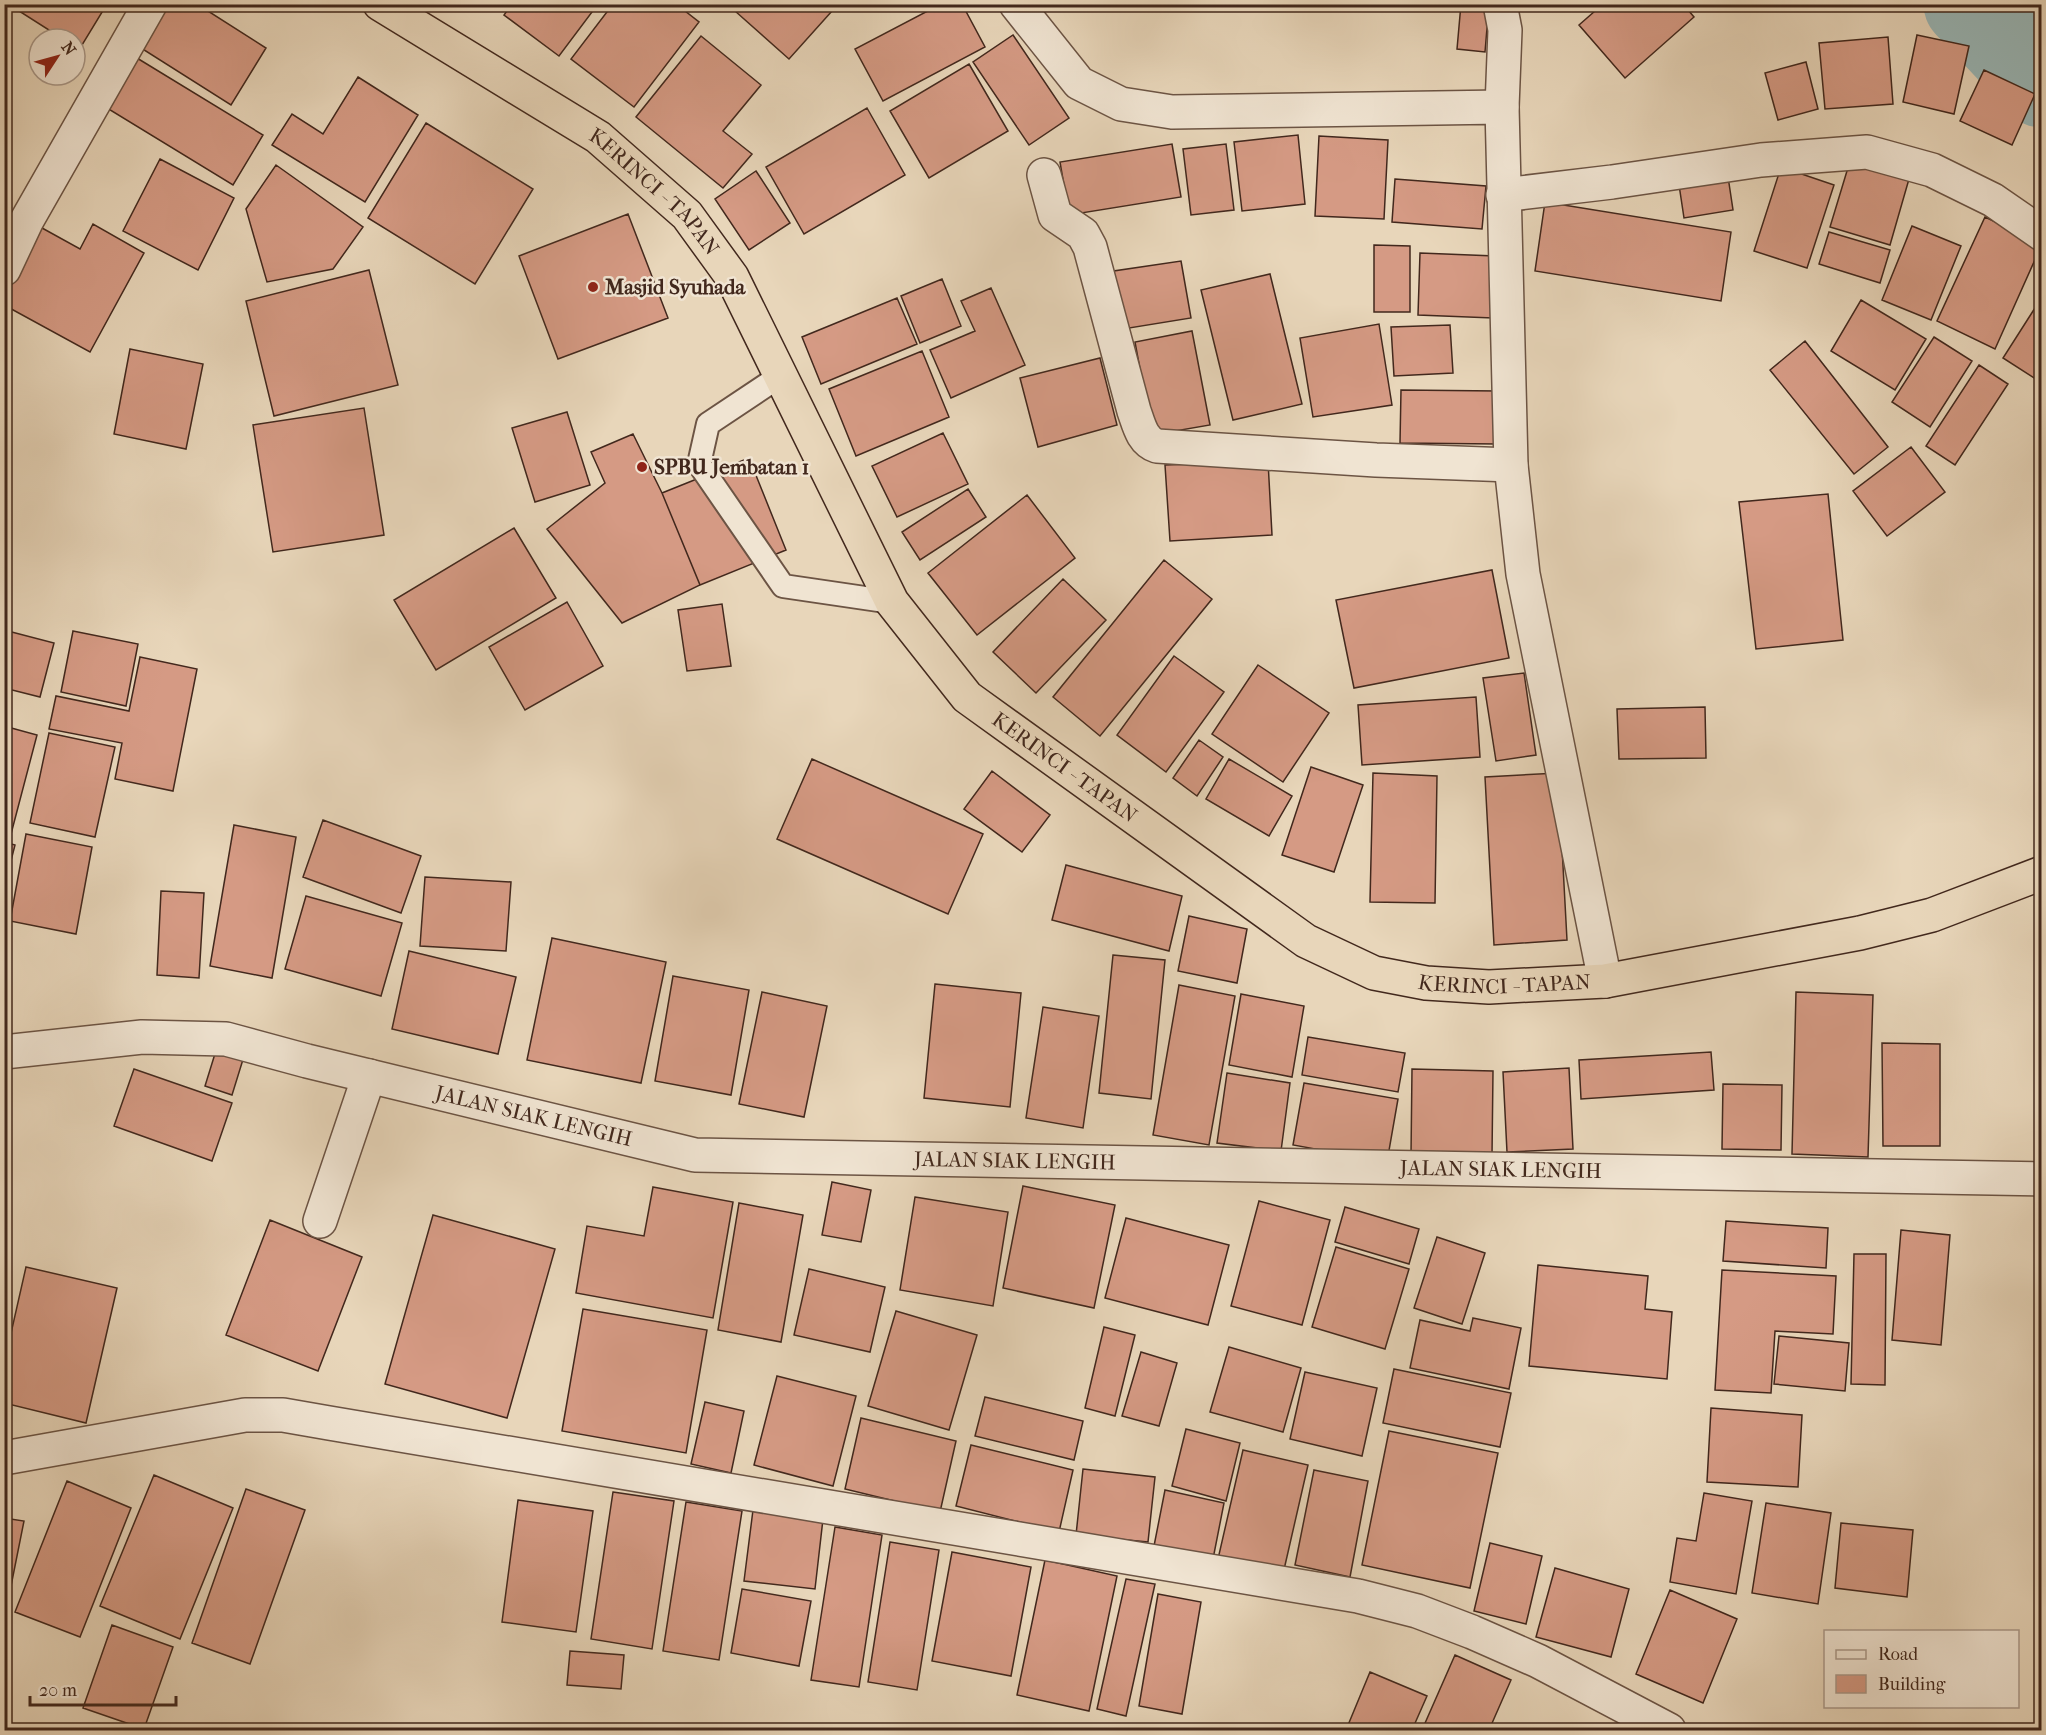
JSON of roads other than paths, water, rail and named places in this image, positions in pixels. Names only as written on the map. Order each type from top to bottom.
[{"type":"highway","name":"KERINCI - TAPAN","points":[[380,4],[598,137],[687,215],[732,277],[892,602],[967,697],[1306,941],[1374,973],[1426,983],[1489,987],[1605,981],[1860,933],[1932,915],[2042,873]]},
{"type":"street","points":[[4,269],[31,212],[150,4]]},
{"type":"street","points":[[1016,4],[1079,83],[1121,104],[1172,112],[1502,107]]},
{"type":"street","points":[[1500,4],[1505,30],[1502,107],[1503,195],[1511,465],[1523,574],[1605,981]]},
{"type":"street","points":[[1503,195],[1761,160],[1867,152],[1932,170],[1993,200],[2042,234]]},
{"type":"street","points":[[1044,175],[1055,215],[1083,234],[1090,247],[1134,411],[1141,431],[1150,443],[1157,446],[1244,452],[1511,465]]},
{"type":"street","name":"JALAN SIAK LENGIH","points":[[4,1052],[142,1036],[226,1039],[695,1155],[2042,1179]]},
{"type":"street","points":[[320,1221],[369,1076]]},
{"type":"street","points":[[4,1458],[245,1415],[283,1415],[1358,1596],[1417,1611],[1472,1632],[1538,1661],[1669,1731]]},
{"type":"lane","points":[[780,376],[708,424],[699,464],[783,586],[892,602]]},
{"type":"waterway","points":[[1967,4],[2042,84]]},
{"type":"place","name":"Masjid Syuhada","points":[[593,287]]},
{"type":"place","name":"SPBU Jembatan 1","points":[[642,467]]}]
